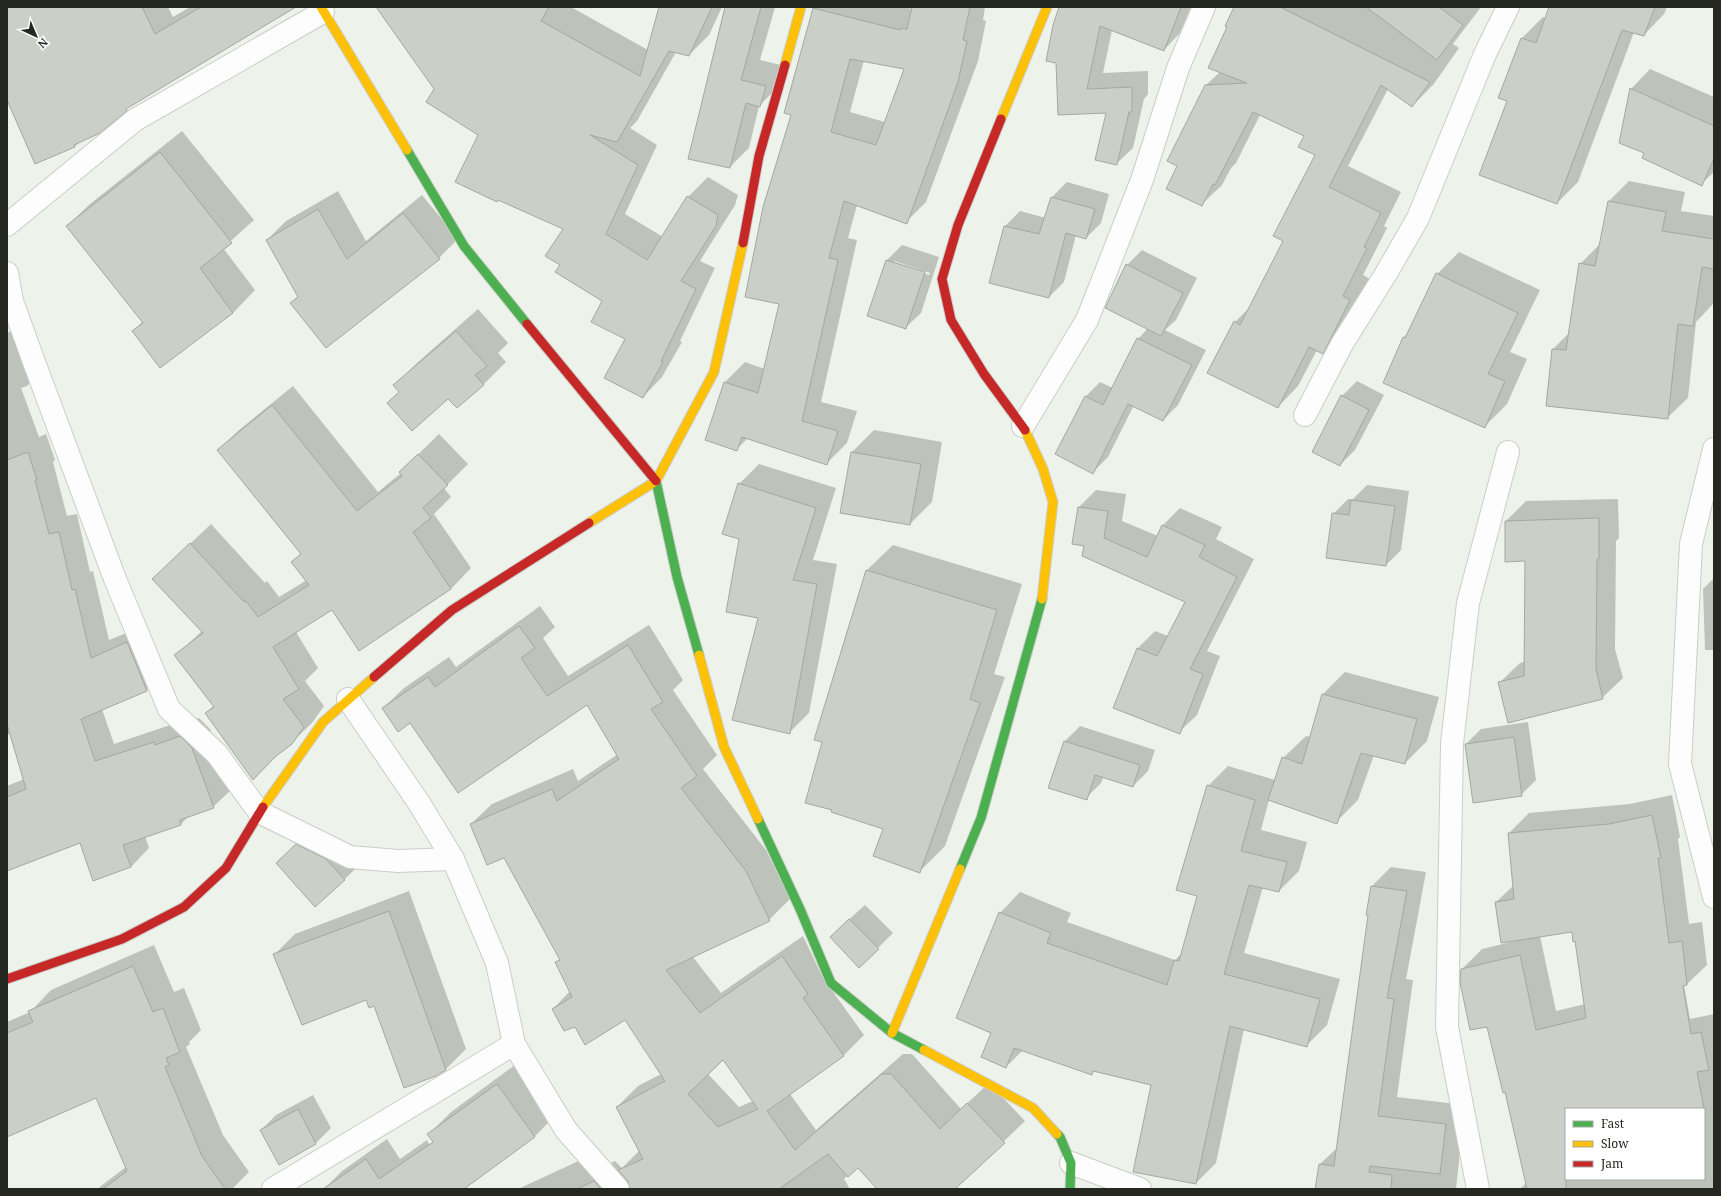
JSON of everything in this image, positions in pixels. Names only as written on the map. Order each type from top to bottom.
[{"type":"street","points":[[7,979],[122,939],[184,907],[226,868],[259,812],[323,722],[348,699],[452,610],[656,481],[714,372],[739,268],[759,156],[801,7]]},
{"type":"street","points":[[892,1033],[981,818],[1042,599],[1053,502],[1043,469],[1023,426],[984,374],[951,320],[942,279],[958,225],[1047,7]]},
{"type":"street","points":[[1023,426],[1087,320],[1142,180],[1178,68],[1204,7]]},
{"type":"street","points":[[1305,415],[1342,344],[1387,272],[1418,218],[1485,54],[1508,7]]},
{"type":"street","points":[[7,225],[135,120],[322,9],[464,246],[656,481],[677,577],[724,747],[800,910],[831,983],[892,1033],[1032,1108],[1060,1137],[1071,1163],[1070,1189]]},
{"type":"street","points":[[7,273],[12,301],[36,370],[115,579],[169,709],[216,754],[259,812],[350,857],[398,861],[453,859]]},
{"type":"street","points":[[1714,449],[1691,544],[1680,764],[1714,897]]},
{"type":"street","points":[[1478,1189],[1448,1027],[1452,744],[1468,603],[1508,452]]},
{"type":"street","points":[[348,699],[419,803],[453,859],[496,963],[514,1044],[566,1130],[618,1189]]},
{"type":"street","points":[[273,1189],[514,1044]]},
{"type":"street","points":[[1071,1163],[1140,1189]]},
{"type":"building","points":[[7,7],[142,7],[155,34],[201,7],[296,7],[126,109],[127,111],[100,133],[74,145],[75,147],[35,164],[7,100]]},
{"type":"building","points":[[376,7],[549,7],[541,21],[640,76],[659,7],[712,7],[689,56],[669,51],[617,142],[590,135],[638,165],[606,234],[647,260],[687,196],[718,215],[716,226],[681,281],[696,289],[661,361],[663,362],[643,398],[604,378],[625,339],[591,322],[602,301],[555,272],[560,265],[545,256],[563,229],[498,200],[497,202],[455,182],[478,135],[426,102],[434,89]]},
{"type":"building","points":[[725,7],[761,7],[741,80],[766,86],[760,107],[746,103],[730,168],[688,159]]},
{"type":"building","points":[[912,7],[970,7],[963,40],[967,41],[958,82],[907,224],[844,201],[829,258],[838,260],[802,421],[838,431],[827,465],[742,437],[737,451],[705,440],[724,382],[758,393],[779,304],[745,297],[763,207],[791,115],[784,113],[813,8],[900,30],[900,28],[907,29]],"holes":[[[850,59],[904,69],[876,145],[831,132]]]},
{"type":"building","points":[[1059,7],[1181,7],[1164,51],[1100,26],[1087,89],[1132,87],[1132,112],[1129,112],[1117,165],[1095,160],[1106,113],[1058,115],[1056,63],[1046,61],[1053,25]]},
{"type":"building","points":[[1234,7],[1280,7],[1430,82],[1412,107],[1381,85],[1329,187],[1381,213],[1364,247],[1367,248],[1343,296],[1350,300],[1323,354],[1309,347],[1278,408],[1207,373],[1234,321],[1240,325],[1283,241],[1273,236],[1315,155],[1298,147],[1304,136],[1253,112],[1215,185],[1213,184],[1202,206],[1166,189],[1177,166],[1167,161],[1205,85],[1247,83],[1208,68],[1227,27],[1225,26]]},
{"type":"building","points":[[1366,7],[1439,7],[1463,25],[1437,60]]},
{"type":"building","points":[[1549,7],[1655,7],[1644,36],[1622,30],[1557,204],[1479,175],[1507,101],[1498,98],[1521,38],[1536,43]]},
{"type":"building","points":[[1630,88],[1714,126],[1714,158],[1702,186],[1642,158],[1644,153],[1619,143]]},
{"type":"building","points":[[160,152],[232,243],[200,268],[233,313],[160,368],[132,331],[143,323],[66,226]]},
{"type":"building","points":[[1051,197],[1095,209],[1086,239],[1066,233],[1049,298],[989,283],[1004,226],[1039,234]]},
{"type":"building","points":[[1608,201],[1666,212],[1662,231],[1714,239],[1714,269],[1702,267],[1693,326],[1678,324],[1668,419],[1546,406],[1552,349],[1566,350],[1579,263],[1595,266]]},
{"type":"building","points":[[318,209],[347,259],[403,213],[440,259],[326,348],[290,303],[298,297],[266,240]]},
{"type":"building","points":[[886,260],[925,272],[906,329],[867,316]]},
{"type":"building","points":[[1126,264],[1183,293],[1161,336],[1105,308]]},
{"type":"building","points":[[1436,273],[1518,313],[1488,374],[1505,381],[1485,428],[1383,383],[1403,337],[1405,338]]},
{"type":"building","points":[[456,331],[487,366],[475,375],[484,385],[457,408],[448,399],[412,431],[387,403],[399,392],[393,385]]},
{"type":"building","points":[[1137,338],[1192,365],[1163,421],[1128,404],[1093,474],[1055,454],[1085,396],[1103,405]]},
{"type":"building","points":[[1341,395],[1369,410],[1340,466],[1312,452]]},
{"type":"building","points":[[272,405],[357,511],[402,476],[399,472],[418,454],[448,485],[423,508],[431,518],[413,532],[451,589],[359,651],[332,610],[273,647],[299,689],[283,699],[304,727],[292,744],[275,757],[253,780],[205,713],[214,707],[174,655],[203,633],[152,579],[190,543],[244,602],[246,601],[258,617],[309,585],[291,562],[301,554],[217,450]]},
{"type":"building","points":[[28,452],[37,480],[35,480],[49,534],[59,532],[72,590],[75,589],[91,658],[127,642],[147,691],[81,719],[95,761],[154,742],[155,745],[180,736],[192,748],[214,808],[180,820],[181,825],[123,845],[131,867],[93,881],[80,843],[7,871],[7,797],[26,789],[7,724],[7,460]]},
{"type":"building","points":[[851,452],[921,464],[910,525],[840,513]]},
{"type":"building","points":[[738,483],[816,508],[793,580],[817,584],[790,734],[732,720],[758,618],[726,612],[739,539],[722,534]]},
{"type":"building","points":[[1351,500],[1395,506],[1386,566],[1326,558],[1332,513],[1349,515]]},
{"type":"building","points":[[1078,507],[1108,511],[1104,538],[1147,557],[1162,525],[1205,545],[1199,557],[1237,577],[1190,669],[1203,674],[1180,734],[1113,708],[1137,648],[1157,656],[1185,602],[1082,556],[1084,546],[1072,544]]},
{"type":"building","points":[[1599,518],[1596,669],[1603,699],[1508,723],[1498,682],[1524,676],[1525,561],[1505,562],[1505,521]]},
{"type":"building","points":[[866,570],[997,610],[970,699],[980,703],[920,873],[873,856],[883,829],[831,812],[832,810],[805,803],[822,742],[814,740]]},
{"type":"building","points":[[519,626],[535,648],[521,658],[547,696],[628,645],[663,702],[651,709],[697,776],[681,788],[746,871],[770,921],[666,970],[700,1013],[782,956],[808,994],[803,998],[844,1056],[767,1111],[795,1150],[882,1074],[891,1074],[940,1129],[967,1103],[1005,1143],[955,1189],[877,1189],[858,1168],[848,1177],[828,1154],[779,1189],[630,1189],[628,1181],[618,1170],[643,1159],[616,1107],[665,1081],[625,1020],[585,1045],[575,1027],[564,1031],[552,1009],[572,997],[555,962],[560,960],[504,858],[487,865],[470,824],[552,789],[557,801],[619,759],[587,705],[458,793],[410,723],[398,732],[382,708],[428,677],[435,687]],"holes":[[[723,1060],[758,1109],[718,1127],[688,1094]]]},
{"type":"building","points":[[1322,694],[1417,719],[1405,764],[1361,753],[1337,824],[1268,800],[1282,757],[1302,764]]},
{"type":"building","points":[[1514,737],[1522,796],[1473,803],[1465,744]]},
{"type":"building","points":[[1064,741],[1140,765],[1133,787],[1095,775],[1087,800],[1048,788]]},
{"type":"building","points":[[1207,785],[1255,800],[1241,851],[1287,862],[1279,892],[1249,885],[1224,974],[1320,999],[1307,1047],[1230,1026],[1196,1184],[1133,1172],[1151,1085],[1093,1071],[1092,1075],[1014,1048],[1006,1068],[981,1057],[991,1033],[956,1018],[999,912],[1051,933],[1047,943],[1167,985],[1174,960],[1179,961],[1197,896],[1176,890]]},
{"type":"building","points":[[1652,815],[1661,858],[1658,858],[1669,943],[1682,941],[1687,985],[1683,986],[1691,1034],[1701,1032],[1709,1070],[1697,1072],[1704,1108],[1565,1108],[1566,1189],[1527,1189],[1505,1092],[1503,1093],[1487,1027],[1470,1030],[1460,982],[1461,969],[1520,955],[1536,1030],[1586,1018],[1575,941],[1573,942],[1572,932],[1501,943],[1495,902],[1514,899],[1508,833],[1609,824]]},
{"type":"building","points":[[296,844],[326,859],[345,880],[315,907],[276,863]]},
{"type":"building","points":[[1371,886],[1407,891],[1387,998],[1394,999],[1378,1116],[1446,1124],[1440,1174],[1370,1166],[1369,1172],[1392,1175],[1391,1189],[1315,1189],[1319,1164],[1334,1166]]},
{"type":"building","points":[[389,911],[446,1070],[436,1076],[404,1088],[374,1006],[369,1008],[366,1000],[302,1025],[273,954]]},
{"type":"building","points":[[849,919],[879,949],[859,968],[830,937]]},
{"type":"building","points":[[133,966],[153,1012],[163,1008],[180,1052],[166,1058],[169,1065],[165,1067],[202,1156],[225,1189],[103,1189],[127,1171],[96,1098],[7,1137],[7,1033],[33,1022],[28,1011]]},
{"type":"building","points":[[497,1084],[535,1137],[464,1189],[323,1189],[366,1159],[379,1179],[433,1142],[427,1134]]},
{"type":"building","points":[[298,1109],[316,1144],[279,1165],[260,1130]]},
{"type":"building","points":[[594,1181],[601,1189],[577,1189]]},
{"type":"traffic: fast","points":[[407,150],[464,246],[527,324]]},
{"type":"traffic: fast","points":[[656,481],[677,577],[699,655]]},
{"type":"traffic: fast","points":[[960,869],[981,818],[1042,599]]},
{"type":"traffic: fast","points":[[758,819],[800,909],[831,983],[892,1033],[924,1050]]},
{"type":"traffic: fast","points":[[1057,1134],[1060,1137],[1071,1163],[1070,1189]]},
{"type":"traffic: slow","points":[[321,7],[407,150]]},
{"type":"traffic: slow","points":[[785,65],[801,7]]},
{"type":"traffic: slow","points":[[1001,119],[1047,7]]},
{"type":"traffic: slow","points":[[589,523],[656,481],[714,372],[743,243]]},
{"type":"traffic: slow","points":[[1025,430],[1043,469],[1053,502],[1042,599]]},
{"type":"traffic: slow","points":[[699,655],[724,747],[758,819]]},
{"type":"traffic: slow","points":[[263,807],[323,722],[374,677]]},
{"type":"traffic: slow","points":[[892,1033],[960,869]]},
{"type":"traffic: slow","points":[[924,1050],[1033,1108],[1057,1134]]},
{"type":"traffic: jam","points":[[743,243],[759,156],[785,65]]},
{"type":"traffic: jam","points":[[1001,119],[958,225],[942,279],[951,320],[984,374],[1025,430]]},
{"type":"traffic: jam","points":[[527,324],[656,481]]},
{"type":"traffic: jam","points":[[374,677],[452,610],[589,523]]},
{"type":"traffic: jam","points":[[7,979],[122,939],[184,907],[226,868],[263,807]]}]
